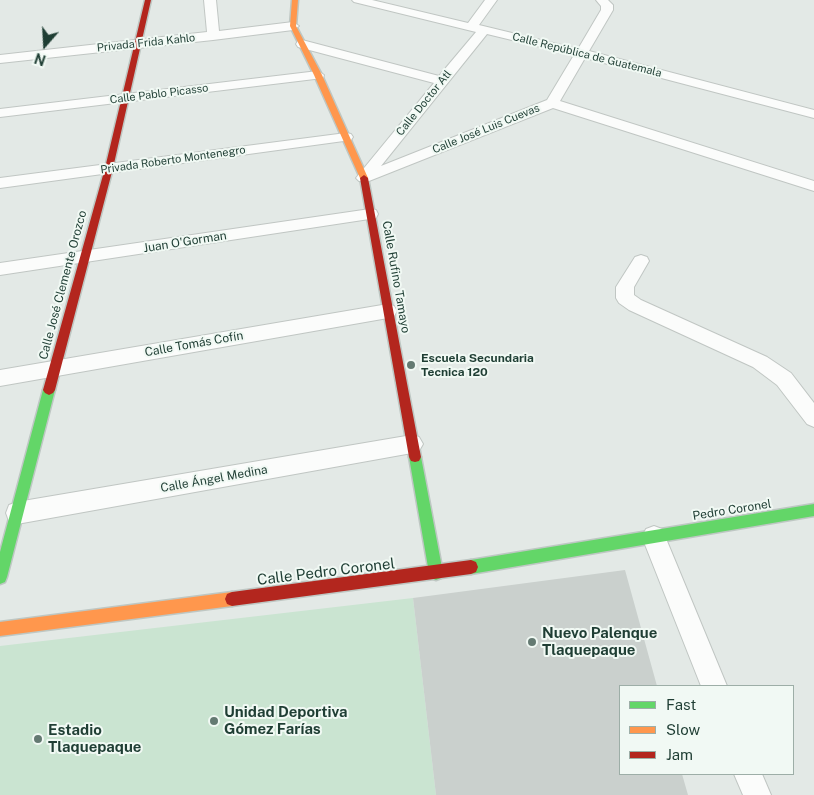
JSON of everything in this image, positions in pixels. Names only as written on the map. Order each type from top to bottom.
[{"type":"street","name":"Calle José Clemente Orozco","points":[[0,577],[54,367],[109,168],[148,0]]},
{"type":"street","points":[[210,0],[213,36]]},
{"type":"street","points":[[292,26],[295,0]]},
{"type":"street","name":"Calle República de Guatemala","points":[[358,0],[581,52],[814,114]]},
{"type":"street","name":"Calle Doctor Atl","points":[[364,178],[442,81],[478,28],[491,0]]},
{"type":"street","name":"Calle José Luis Cuevas","points":[[364,178],[552,103],[607,10],[607,5],[602,0]]},
{"type":"street","name":"Privada Frida Kahlo","points":[[0,59],[139,45],[292,26]]},
{"type":"street","name":"Calle Rufino Tamayo","points":[[292,26],[318,75],[364,178],[436,573]]},
{"type":"street","points":[[302,44],[442,81]]},
{"type":"street","name":"Calle Pablo Picasso","points":[[0,113],[318,75]]},
{"type":"street","points":[[552,103],[814,186]]},
{"type":"street","name":"Privada Roberto Montenegro","points":[[0,183],[346,137]]},
{"type":"street","name":"Juan O'Gorman","points":[[0,269],[370,214]]},
{"type":"street","points":[[641,261],[625,287],[625,298],[635,305],[760,362],[784,379],[814,418]]},
{"type":"street","name":"Calle Tomás Cofín","points":[[0,378],[54,367],[388,311]]},
{"type":"street","name":"Calle Ángel Medina","points":[[17,513],[412,444]]},
{"type":"street","name":"Pedro Coronel","points":[[654,537],[814,510]]},
{"type":"street","points":[[654,537],[714,685]]},
{"type":"street","name":"Calle Pedro Coronel","points":[[0,629],[436,573],[654,537]]},
{"type":"street","points":[[748,775],[757,795]]},
{"type":"green space","name":"Unidad Deportiva Gómez Farías","points":[[413,598],[436,795],[0,795],[0,646]]},
{"type":"building","name":"Nuevo Palenque Tlaquepaque","points":[[625,570],[657,685],[619,685],[619,775],[682,775],[688,795],[436,795],[413,598]]},
{"type":"traffic: fast","points":[[0,577],[49,390]]},
{"type":"traffic: fast","points":[[415,457],[436,573]]},
{"type":"traffic: fast","points":[[471,567],[814,510]]},
{"type":"traffic: slow","points":[[295,0],[293,26],[318,75],[364,178]]},
{"type":"traffic: slow","points":[[0,629],[232,599]]},
{"type":"traffic: jam","points":[[49,390],[109,168],[148,0]]},
{"type":"traffic: jam","points":[[364,178],[415,457]]},
{"type":"traffic: jam","points":[[232,599],[471,567]]},
{"type":"place","name":"Escuela Secundaria Tecnica 120","points":[[411,365]]},
{"type":"place","name":"Nuevo Palenque Tlaquepaque","points":[[532,642]]},
{"type":"place","name":"Unidad Deportiva Gómez Farías","points":[[214,721]]},
{"type":"place","name":"Estadio Tlaquepaque","points":[[38,739]]}]
